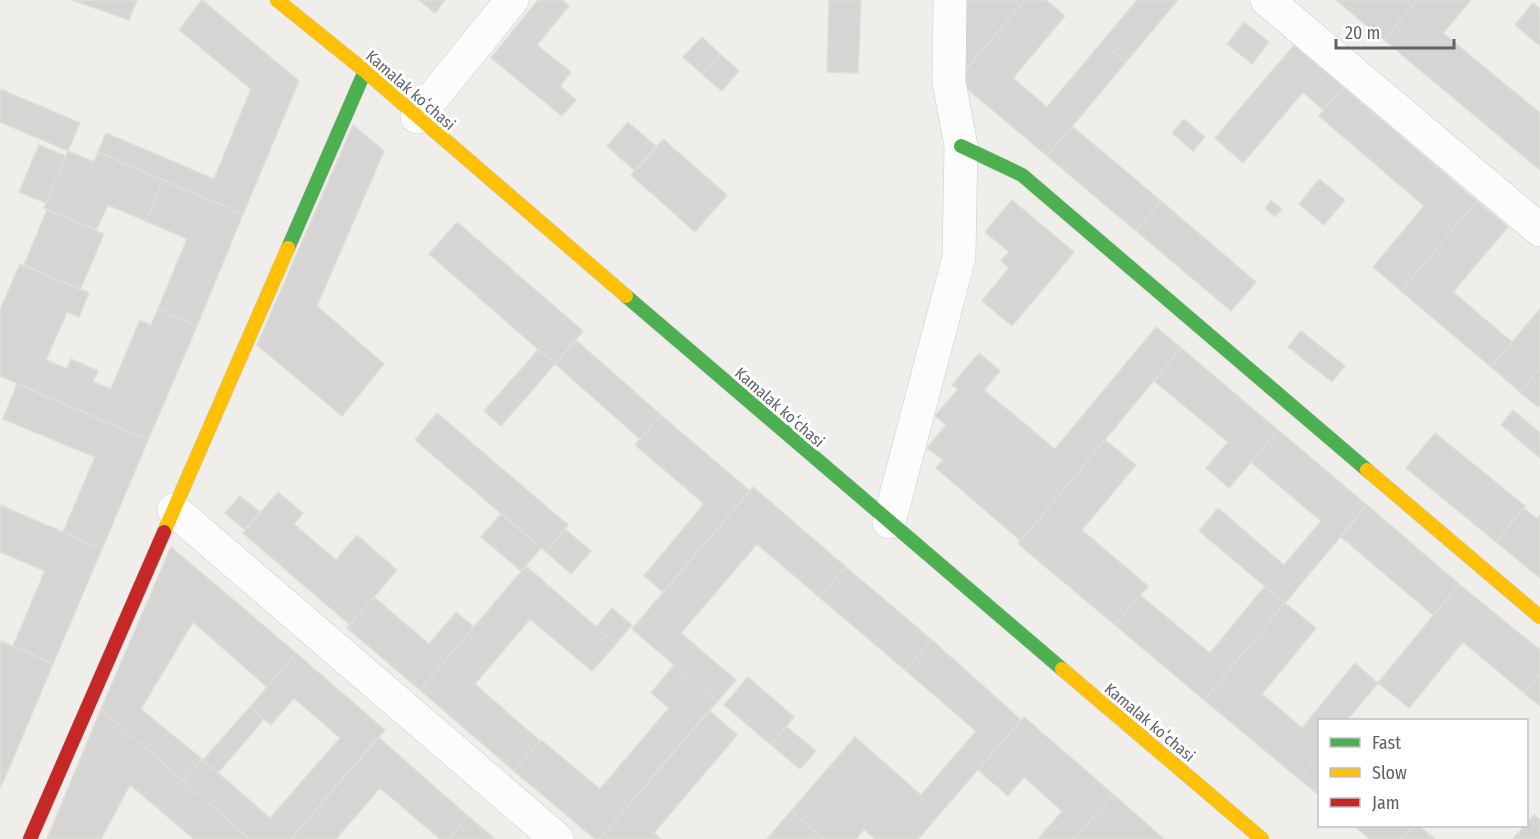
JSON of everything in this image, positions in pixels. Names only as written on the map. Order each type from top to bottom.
[{"type":"street","name":"Kamalak koʻchasi","points":[[277,0],[365,71],[1262,839]]},
{"type":"street","points":[[417,117],[512,0]]},
{"type":"street","points":[[889,522],[959,257],[962,146],[949,82],[950,0]]},
{"type":"street","points":[[1267,0],[1540,230]]},
{"type":"street","points":[[30,839],[365,71]]},
{"type":"street","points":[[962,146],[1022,175],[1540,617]]},
{"type":"street","points":[[174,510],[557,839]]},
{"type":"building","points":[[72,0],[137,0],[129,20]]},
{"type":"building","points":[[202,0],[299,81],[243,214],[98,152],[106,133],[214,179],[251,89],[179,30]]},
{"type":"building","points":[[419,0],[445,0],[435,13]]},
{"type":"building","points":[[538,0],[562,0],[569,6],[537,45],[571,72],[560,86],[576,100],[562,116],[491,58]]},
{"type":"building","points":[[829,0],[861,0],[858,73],[827,72]]},
{"type":"building","points":[[961,0],[1025,0],[966,69],[957,62]]},
{"type":"building","points":[[1025,0],[1046,0],[1065,16],[1013,78],[1047,107],[1102,42],[1126,62],[1047,156],[957,80]]},
{"type":"building","points":[[1137,0],[1178,0],[1126,62],[1102,42]]},
{"type":"building","points":[[1336,0],[1417,0],[1384,40]]},
{"type":"building","points":[[1417,0],[1471,0],[1443,33],[1540,113],[1540,170],[1384,40]]},
{"type":"building","points":[[1533,3],[1540,9],[1540,46],[1515,25]]},
{"type":"building","points":[[1244,22],[1269,42],[1252,64],[1227,44]]},
{"type":"building","points":[[702,37],[720,54],[702,74],[683,57]]},
{"type":"building","points":[[1294,45],[1343,87],[1323,110],[1303,92],[1243,163],[1215,138]]},
{"type":"building","points":[[720,54],[739,71],[722,91],[702,74]]},
{"type":"building","points":[[1343,87],[1477,201],[1401,291],[1373,267],[1424,206],[1319,116]]},
{"type":"building","points":[[0,89],[80,123],[68,151],[0,122]]},
{"type":"building","points":[[1184,119],[1205,137],[1193,151],[1172,133]]},
{"type":"building","points":[[628,122],[657,147],[635,171],[607,146]]},
{"type":"building","points":[[353,125],[384,151],[317,306],[384,364],[342,416],[257,345]]},
{"type":"building","points":[[1072,126],[1161,201],[1136,231],[1047,156]]},
{"type":"building","points":[[663,139],[727,195],[695,232],[631,175]]},
{"type":"building","points":[[39,145],[66,156],[46,203],[19,192]]},
{"type":"building","points":[[68,151],[94,162],[98,152],[163,180],[146,221],[108,205],[96,230],[44,208]]},
{"type":"building","points":[[1319,179],[1345,200],[1324,225],[1299,204]]},
{"type":"building","points":[[163,180],[243,214],[197,326],[158,309],[187,239],[146,221]]},
{"type":"building","points":[[1012,200],[1074,252],[1012,326],[982,301],[1009,268],[1001,261],[1009,252],[985,232]]},
{"type":"building","points":[[1271,200],[1282,209],[1275,217],[1265,208]]},
{"type":"building","points":[[1161,201],[1256,282],[1231,311],[1136,231]]},
{"type":"building","points":[[1477,201],[1508,227],[1453,292],[1512,342],[1491,367],[1401,291]]},
{"type":"building","points":[[47,210],[104,234],[80,290],[24,265]]},
{"type":"building","points":[[457,222],[583,331],[555,364],[429,254]]},
{"type":"building","points":[[20,264],[89,293],[79,317],[67,312],[46,360],[67,369],[71,359],[98,371],[93,382],[111,389],[140,320],[151,325],[158,309],[197,326],[148,440],[0,376],[0,310]]},
{"type":"building","points":[[1540,309],[1540,368],[1520,392],[1491,367]]},
{"type":"building","points":[[1156,327],[1181,348],[1021,541],[936,468],[943,460],[927,448],[946,425],[935,416],[958,389],[952,385],[979,353],[1000,371],[984,390],[1055,449]]},
{"type":"building","points":[[1301,331],[1345,366],[1332,382],[1288,347]]},
{"type":"building","points":[[576,340],[661,415],[640,439],[555,364]]},
{"type":"building","points":[[1181,348],[1278,430],[1229,488],[1206,468],[1228,442],[1154,381]]},
{"type":"building","points":[[539,349],[555,364],[501,426],[484,411]]},
{"type":"building","points":[[1540,368],[1540,404],[1538,407],[1520,392]]},
{"type":"building","points":[[17,384],[148,440],[102,549],[63,532],[95,457],[3,419]]},
{"type":"building","points":[[1513,410],[1540,433],[1540,458],[1501,425]]},
{"type":"building","points":[[437,413],[568,525],[546,552],[415,440]]},
{"type":"building","points":[[661,415],[750,491],[663,592],[644,576],[704,504],[635,445]]},
{"type":"building","points":[[1278,430],[1367,505],[1285,603],[1199,531],[1218,508],[1284,565],[1321,521],[1251,462]]},
{"type":"building","points":[[1435,433],[1525,506],[1496,542],[1406,468]]},
{"type":"building","points":[[1105,440],[1136,465],[1082,530],[1148,586],[1115,625],[1018,544]]},
{"type":"building","points":[[753,487],[846,567],[819,597],[757,544],[681,633],[736,680],[717,702],[632,629]]},
{"type":"building","points":[[278,492],[303,513],[294,524],[336,560],[357,535],[397,570],[350,625],[243,533]]},
{"type":"building","points":[[240,496],[260,512],[245,530],[225,513]]},
{"type":"building","points":[[0,505],[102,549],[53,664],[13,646],[45,571],[0,552]]},
{"type":"building","points":[[1367,505],[1459,584],[1433,615],[1341,537]]},
{"type":"building","points":[[1524,508],[1537,519],[1540,515],[1540,578],[1496,542]]},
{"type":"building","points":[[501,514],[541,548],[521,571],[481,537]]},
{"type":"building","points":[[565,529],[591,551],[571,574],[546,552]]},
{"type":"building","points":[[171,547],[296,653],[267,687],[193,622],[141,709],[202,759],[183,781],[101,709]]},
{"type":"building","points":[[526,566],[616,644],[592,671],[530,619],[475,684],[540,741],[514,771],[420,690]]},
{"type":"building","points":[[846,567],[932,640],[905,670],[819,597]]},
{"type":"building","points":[[1459,584],[1540,650],[1540,673],[1524,693],[1463,642],[1409,708],[1378,683]]},
{"type":"building","points":[[1265,586],[1285,603],[1204,700],[1115,625],[1140,595],[1210,653]]},
{"type":"building","points":[[374,597],[429,644],[456,612],[474,627],[420,690],[347,628]]},
{"type":"building","points":[[1285,603],[1316,628],[1262,694],[1302,728],[1355,663],[1378,683],[1348,719],[1318,719],[1318,756],[1299,779],[1204,700]]},
{"type":"building","points":[[612,608],[632,625],[616,644],[596,627]]},
{"type":"building","points":[[932,640],[1021,720],[918,839],[875,839],[864,829],[856,839],[823,839],[791,811],[855,737],[921,795],[976,731],[905,670]]},
{"type":"building","points":[[0,641],[53,664],[7,773],[0,770]]},
{"type":"building","points":[[296,653],[385,730],[291,839],[250,839],[183,781],[202,759],[270,818],[340,738],[294,698],[271,725],[250,707]]},
{"type":"building","points":[[674,665],[717,702],[600,839],[595,839],[514,771],[541,740],[600,789],[669,708],[651,693]]},
{"type":"building","points":[[1540,673],[1540,706],[1524,693]]},
{"type":"building","points":[[748,677],[794,717],[771,745],[724,705]]},
{"type":"building","points":[[250,707],[264,719],[218,773],[203,760]]},
{"type":"building","points":[[101,709],[250,839],[194,839],[130,785],[101,839],[47,839]]},
{"type":"building","points":[[709,710],[737,735],[654,833],[661,839],[600,839]]},
{"type":"building","points":[[1024,717],[1113,794],[1074,839],[1038,839],[1062,811],[1024,777],[1008,796],[978,770]]},
{"type":"building","points":[[786,726],[816,751],[800,769],[771,745]]},
{"type":"building","points":[[378,737],[468,816],[449,839],[440,839],[380,788],[336,839],[291,839]]},
{"type":"building","points":[[1318,756],[1318,794],[1299,779]]},
{"type":"building","points":[[0,770],[7,773],[0,788]]},
{"type":"building","points":[[1113,794],[1164,839],[1074,839]]},
{"type":"building","points":[[791,811],[823,839],[767,839]]},
{"type":"building","points":[[1534,815],[1540,820],[1540,839],[1513,839],[1523,827],[1528,827],[1528,821]]},
{"type":"building","points":[[468,816],[495,839],[449,839]]},
{"type":"building","points":[[1355,827],[1413,827],[1402,839],[1370,839]]},
{"type":"building","points":[[1413,827],[1420,827],[1435,839],[1402,839]]},
{"type":"traffic: fast","points":[[288,248],[365,71]]},
{"type":"traffic: fast","points":[[961,146],[1022,175],[1367,470]]},
{"type":"traffic: fast","points":[[626,296],[1062,669]]},
{"type":"traffic: slow","points":[[277,0],[365,71],[626,296]]},
{"type":"traffic: slow","points":[[164,532],[288,248]]},
{"type":"traffic: slow","points":[[1367,470],[1540,617]]},
{"type":"traffic: slow","points":[[1062,669],[1262,839]]},
{"type":"traffic: jam","points":[[30,839],[164,532]]}]
